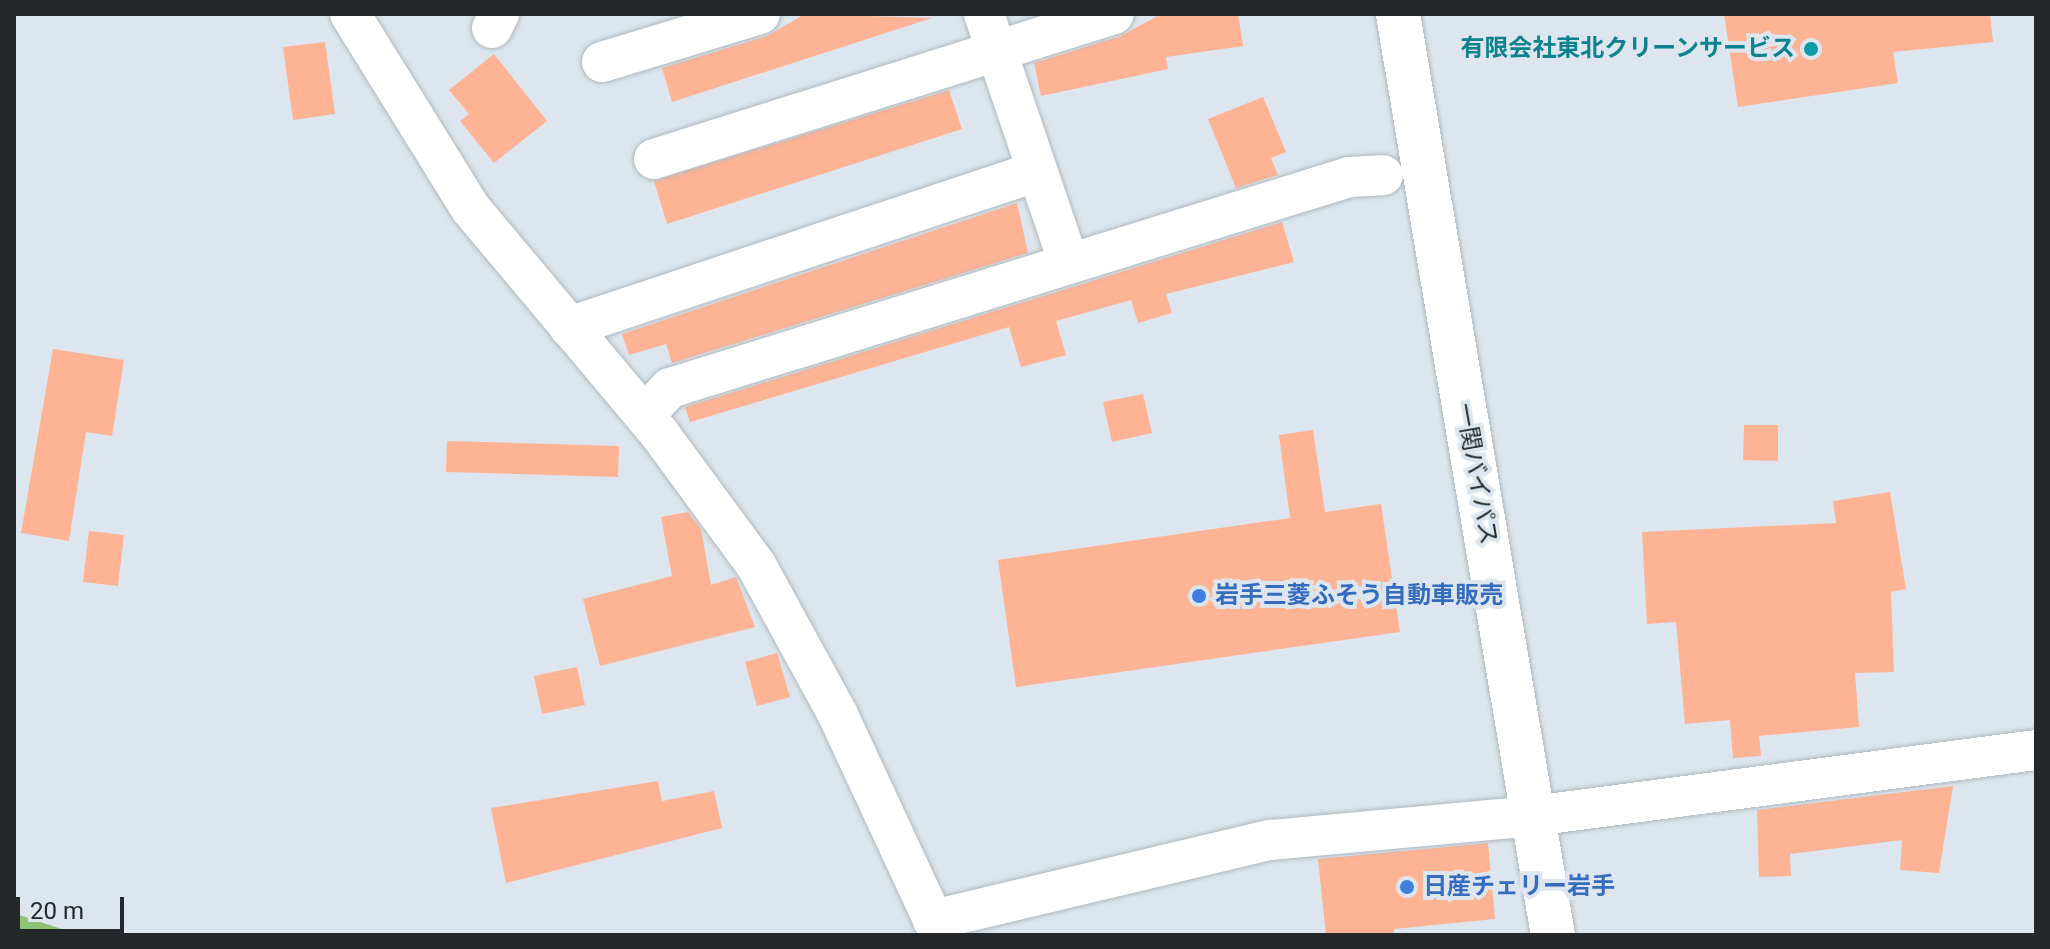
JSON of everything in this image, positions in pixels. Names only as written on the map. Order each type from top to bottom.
[{"type":"highway","name":"一関バイパス","points":[[1398,14],[1553,935]]},
{"type":"street","points":[[350,14],[471,209],[569,327],[756,565],[838,715],[936,928],[1270,840],[1533,816],[2036,750]]},
{"type":"street","points":[[602,62],[760,14]]},
{"type":"street","points":[[984,14],[1033,173],[1069,263]]},
{"type":"street","points":[[654,159],[1114,14]]},
{"type":"street","points":[[569,327],[1033,173]]},
{"type":"street","points":[[653,406],[670,388],[1349,177],[1383,175]]},
{"type":"green space","points":[[14,899],[16,914],[80,935],[14,935]]},
{"type":"building","points":[[805,14],[932,18],[672,102],[662,68],[767,36]]},
{"type":"building","points":[[1161,14],[1238,14],[1243,46],[1166,57],[1168,69],[1041,96],[1034,63],[1121,36]]},
{"type":"building","name":"有限会社東北クリーンサービス","points":[[1724,14],[1990,14],[1993,42],[1893,52],[1898,83],[1738,107]]},
{"type":"building","points":[[325,42],[335,114],[293,120],[283,47]]},
{"type":"building","points":[[494,54],[547,121],[494,163],[460,121],[469,114],[449,90]]},
{"type":"building","points":[[949,90],[962,129],[667,224],[654,181]]},
{"type":"building","points":[[1263,97],[1286,152],[1271,158],[1278,175],[1236,188],[1208,119]]},
{"type":"building","points":[[1017,203],[1028,253],[672,363],[666,344],[629,355],[622,334]]},
{"type":"building","points":[[1282,222],[1294,262],[1166,294],[1172,313],[1138,323],[1131,300],[1056,321],[1066,355],[1021,367],[1009,327],[690,422],[685,407]]},
{"type":"building","points":[[53,349],[124,360],[112,436],[86,432],[69,541],[21,533]]},
{"type":"building","points":[[1143,394],[1152,433],[1112,442],[1103,402]]},
{"type":"building","points":[[1744,425],[1778,425],[1778,461],[1743,460]]},
{"type":"building","name":"岩手三菱ふそう自動車販売","points":[[1313,430],[1325,512],[1381,504],[1400,632],[1016,687],[998,560],[1290,518],[1279,435]]},
{"type":"building","points":[[447,441],[619,446],[618,477],[446,472]]},
{"type":"building","points":[[1890,492],[1906,589],[1891,592],[1894,672],[1855,673],[1859,727],[1759,736],[1761,756],[1733,758],[1730,720],[1685,724],[1676,622],[1647,624],[1642,532],[1836,523],[1833,501]]},
{"type":"building","points":[[688,512],[701,529],[711,585],[736,577],[755,627],[600,666],[583,599],[672,576],[661,517]]},
{"type":"building","points":[[89,531],[124,535],[118,586],[83,582]]},
{"type":"building","points":[[777,653],[790,697],[757,706],[745,662]]},
{"type":"building","points":[[577,667],[585,705],[542,714],[534,676]]},
{"type":"building","points":[[658,781],[662,801],[714,791],[722,828],[506,883],[491,808]]},
{"type":"building","points":[[1953,786],[1939,873],[1900,870],[1902,840],[1790,854],[1791,876],[1759,877],[1757,810]]},
{"type":"building","name":"日産チェリー岩手","points":[[1488,843],[1495,919],[1394,929],[1394,935],[1326,935],[1318,859]]},
{"type":"place","name":"有限会社東北クリーンサービス","points":[[1811,49]]},
{"type":"place","name":"岩手三菱ふそう自動車販売","points":[[1199,596]]},
{"type":"place","name":"日産チェリー岩手","points":[[1407,887]]}]
